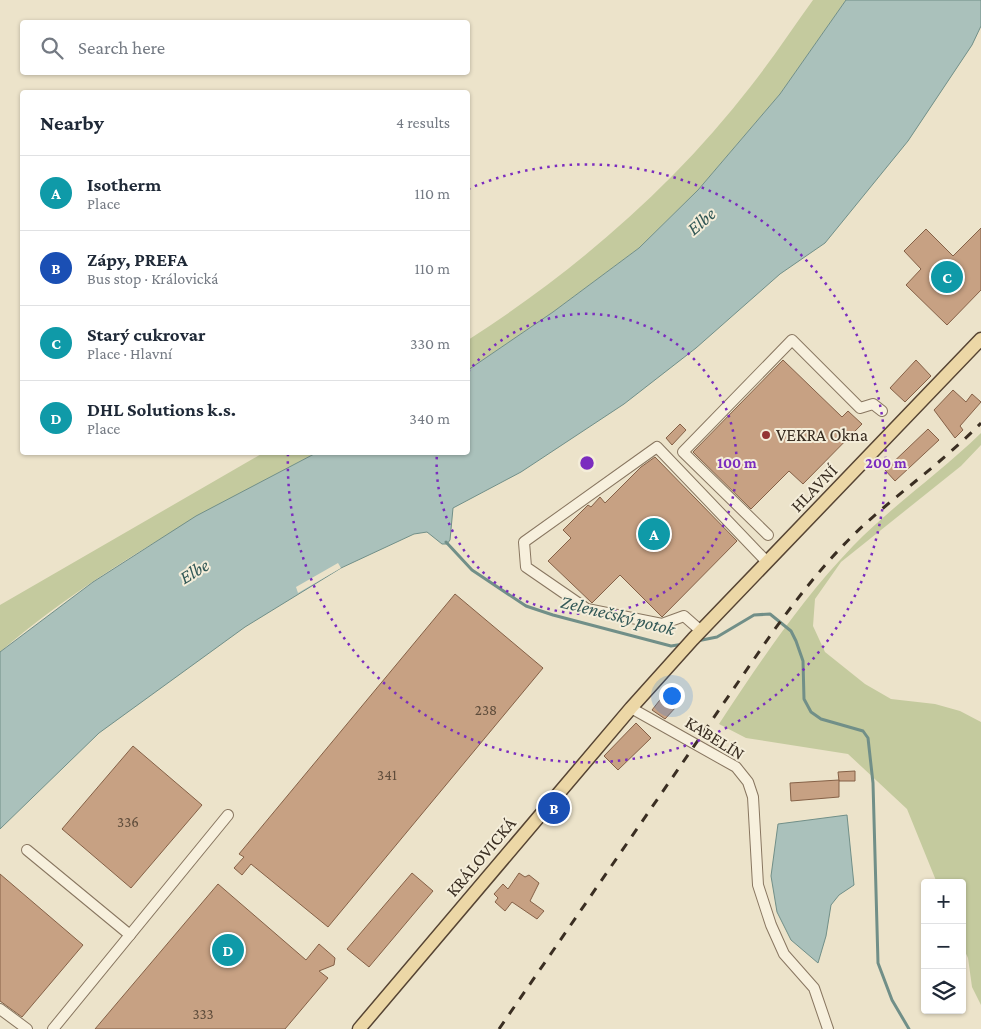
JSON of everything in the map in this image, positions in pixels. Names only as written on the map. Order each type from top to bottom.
[{"type":"main road","name":"HLAVNÍ","points":[[674,660],[981,339]]},
{"type":"main road","name":"KRÁLOVICKÁ","points":[[359,1029],[631,708],[674,660]]},
{"type":"street","points":[[768,535],[683,452],[792,340],[860,408],[873,404],[882,411]]},
{"type":"street","points":[[697,635],[684,616],[662,624],[587,609],[526,567],[524,542],[657,446],[767,562]]},
{"type":"street","name":"KABELÍN","points":[[631,708],[736,767],[748,782],[756,815],[758,884],[771,925],[784,954],[814,988],[828,1029]]},
{"type":"street","points":[[53,1029],[228,815]]},
{"type":"street","points":[[27,850],[130,935]]},
{"type":"street","points":[[0,1008],[27,1029]]},
{"type":"green space","points":[[813,0],[846,0],[780,94],[698,190],[639,248],[553,312],[470,369],[470,339],[546,286],[620,225],[689,159],[721,123],[759,75]]},
{"type":"green space","points":[[981,433],[981,445],[961,466],[841,562],[815,599],[813,626],[825,652],[865,684],[891,699],[935,704],[960,711],[981,722],[981,1005],[972,987],[966,954],[966,879],[935,879],[907,809],[848,754],[746,738],[719,724],[782,632],[834,567],[868,531]]},
{"type":"green space","points":[[260,455],[312,455],[193,520],[113,568],[36,622],[0,652],[0,605]]},
{"type":"water","name":"Elbe","points":[[846,0],[981,0],[981,26],[972,45],[908,141],[825,243],[780,274],[696,348],[624,404],[521,472],[453,508],[450,540],[447,544],[442,544],[427,532],[414,534],[341,568],[245,627],[99,733],[0,829],[0,652],[93,582],[196,516],[312,455],[470,455],[470,369],[553,312],[639,248],[698,190],[780,94]]},
{"type":"water","points":[[847,815],[854,885],[839,895],[831,905],[826,936],[818,963],[791,940],[777,912],[771,876],[778,824]]},
{"type":"pier","points":[[338,563],[341,568],[298,593],[296,587]]},
{"type":"building","points":[[981,228],[981,290],[947,325],[906,285],[921,269],[904,251],[926,229],[953,256]]},
{"type":"building","name":"VEKRA Okna","points":[[783,360],[842,417],[848,411],[862,424],[803,484],[789,471],[751,509],[693,452]]},
{"type":"building","points":[[916,360],[931,376],[905,402],[890,388]]},
{"type":"building","points":[[953,390],[966,402],[972,394],[981,402],[960,426],[963,430],[955,438],[934,410]]},
{"type":"building","points":[[680,424],[686,430],[672,445],[666,438]]},
{"type":"building","points":[[928,429],[939,440],[895,481],[885,470]]},
{"type":"building","points":[[655,457],[737,541],[662,617],[620,575],[592,603],[548,561],[571,538],[563,530],[588,505],[591,507],[600,497],[605,503],[641,467]]},
{"type":"building","points":[[455,594],[543,668],[328,927],[251,864],[242,875],[234,868],[244,857],[239,854]]},
{"type":"building","points":[[663,696],[676,707],[665,719],[652,710]]},
{"type":"building","points":[[636,723],[651,738],[618,770],[604,756]]},
{"type":"building","points":[[133,746],[202,805],[131,888],[62,829]]},
{"type":"building","points":[[855,771],[855,781],[839,781],[838,772]]},
{"type":"building","points":[[839,780],[839,797],[791,801],[790,783]]},
{"type":"building","points":[[412,873],[433,891],[369,967],[347,949]]},
{"type":"building","points":[[519,873],[525,877],[529,875],[539,883],[530,901],[544,911],[537,919],[512,902],[505,911],[495,902],[498,898],[494,894],[503,884],[508,889]]},
{"type":"building","points":[[0,874],[83,945],[22,1017],[0,1001]]},
{"type":"building","points":[[218,884],[306,960],[319,944],[335,958],[334,965],[319,971],[328,978],[285,1029],[95,1029]]},
{"type":"waterway","name":"Zelenečský potok","points":[[446,542],[472,570],[526,606],[671,646],[684,644]]},
{"type":"waterway","name":"Zelenečský potok","points":[[697,641],[717,637],[754,615],[770,614],[791,631],[796,641],[803,661],[804,699],[811,712],[821,719],[863,731],[868,738],[873,783],[878,963],[892,1000],[909,1029]]},
{"type":"railway","points":[[499,1029],[772,633],[805,589],[840,548],[866,523],[954,449],[981,423]]},
{"type":"place","name":"Starý cukrovar","points":[[947,277]]},
{"type":"place","name":"VEKRA Okna","points":[[766,435]]},
{"type":"place","name":"Isotherm","points":[[654,534]]},
{"type":"place","name":"Zápy, PREFA","points":[[554,808]]},
{"type":"place","name":"DHL Solutions k.s.","points":[[228,950]]}]
